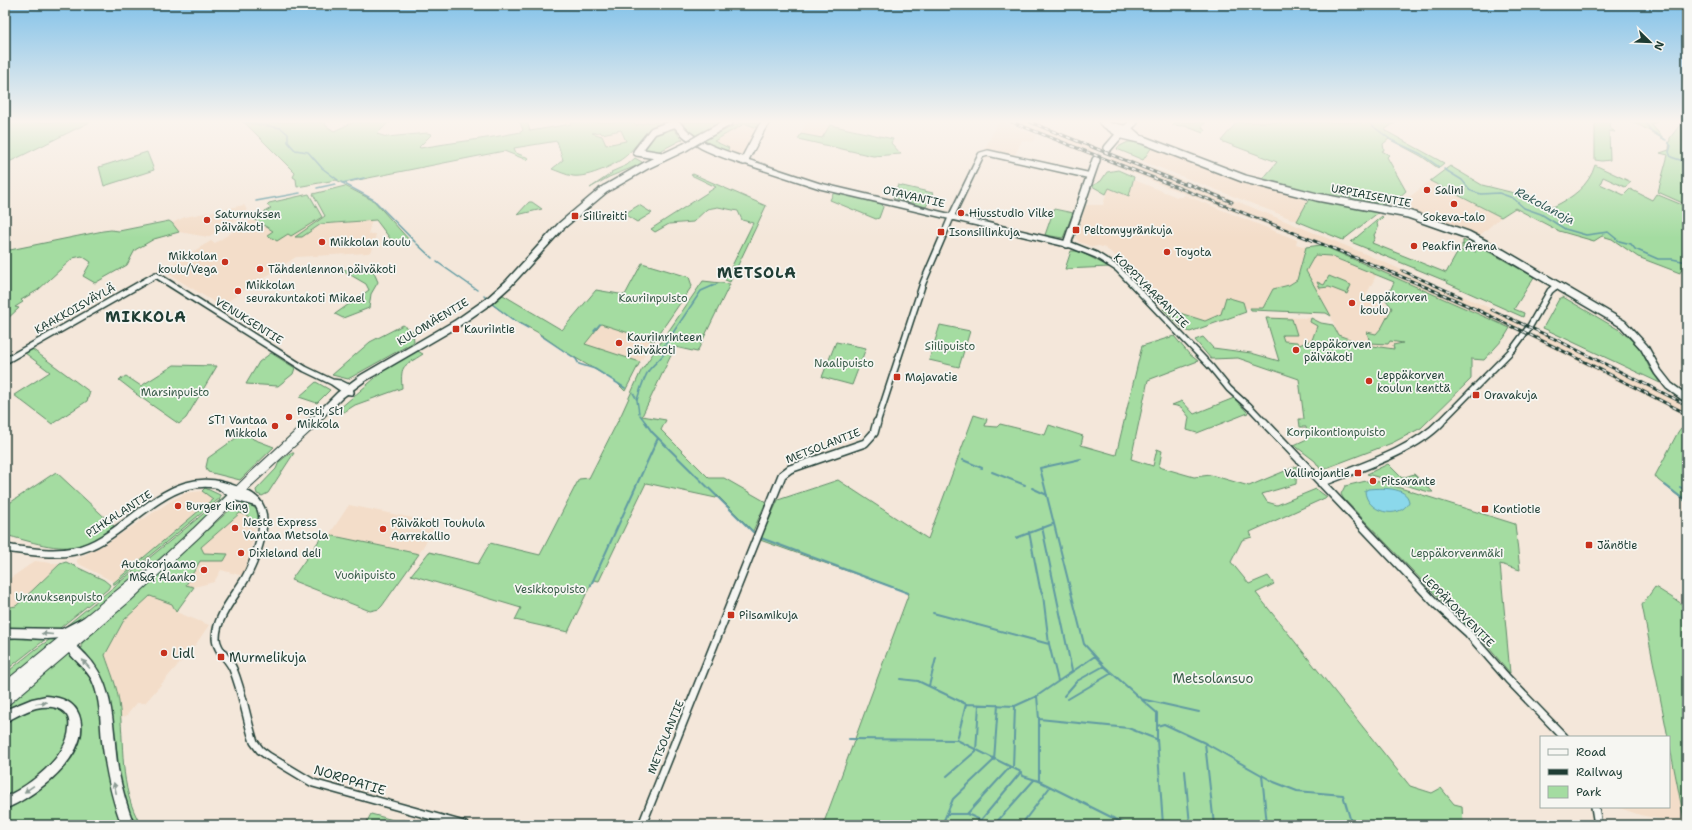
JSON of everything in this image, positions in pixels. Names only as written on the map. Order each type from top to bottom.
[{"type":"highway","points":[[5,633],[27,632],[54,635],[62,634],[87,621]]},
{"type":"highway","points":[[51,651],[60,647],[70,647],[89,667],[99,684],[105,707],[114,781],[118,799],[128,825]]},
{"type":"highway","points":[[5,716],[37,703],[57,703],[71,710],[75,720],[75,728],[70,746],[55,767],[32,788],[5,802]]},
{"type":"main road","points":[[647,165],[649,161]]},
{"type":"main road","name":"KULOMÄENTIE","points":[[5,688],[193,536],[348,390],[376,370],[467,318],[518,273],[561,226],[606,189],[656,161]]},
{"type":"main road","name":"KULOMÄENTIE","points":[[624,178],[658,161]]},
{"type":"main road","points":[[1066,244],[1096,161]]},
{"type":"main road","name":"URPIAISENTIE","points":[[1195,161],[1257,183],[1317,197],[1408,214],[1445,226],[1480,242],[1556,286],[1633,334],[1644,347],[1658,372],[1669,386],[1687,399]]},
{"type":"main road","name":"KULOMÄENTIE","points":[[5,702],[127,597],[185,542]]},
{"type":"street","name":"OTAVANTIE","points":[[744,161],[820,186],[1066,244]]},
{"type":"street","name":"METSOLANTIE","points":[[642,825],[778,483],[786,471],[865,443],[874,433],[923,283],[978,161]]},
{"type":"street","name":"METSOLANTIE","points":[[1016,161],[1091,176]]},
{"type":"street","name":"KORPIVAARANTIE","points":[[1066,244],[1088,251],[1111,264],[1211,368],[1242,403],[1250,408],[1321,483]]},
{"type":"street","name":"KAAKKOISVÄYLÄ","points":[[5,361],[156,275]]},
{"type":"street","name":"VENUKSENTIE","points":[[156,275],[301,367],[348,390]]},
{"type":"street","points":[[1321,483],[1389,455],[1431,433],[1513,349],[1530,326],[1550,291],[1556,286]]},
{"type":"street","name":"PIHKALANTIE","points":[[5,548],[61,553],[83,549],[102,539],[170,493],[186,485],[206,482],[217,484],[226,491],[239,494]]},
{"type":"street","name":"LEPPÄKORVENTIE","points":[[1321,483],[1438,606],[1468,633],[1508,679],[1563,736]]},
{"type":"street","name":"NORPPATIE","points":[[239,494],[257,503],[262,510],[263,520],[255,557],[245,580],[220,621],[216,639],[217,645],[233,667],[254,742],[260,750],[268,756],[320,786],[464,825]]},
{"type":"street","points":[[1595,808],[1598,825]]},
{"type":"shaded area","points":[[1108,161],[1133,161],[1214,192],[1356,250],[1522,322],[1515,330],[1327,247],[1164,186],[1107,162]]},
{"type":"shaded area","points":[[1142,161],[1187,161],[1224,175],[1267,189],[1296,195],[1296,197],[1308,201],[1297,221]]},
{"type":"shaded area","points":[[1134,180],[1177,197],[1182,197],[1185,195],[1297,240],[1296,244],[1306,247],[1297,280],[1289,285],[1273,289],[1263,308],[1246,308],[1183,328],[1135,277],[1115,260],[1116,256],[1105,248],[1099,246],[1093,247],[1079,242],[1076,238],[1086,205],[1103,205],[1108,188],[1129,196]]},
{"type":"shaded area","points":[[1430,181],[1501,217],[1479,236],[1434,218],[1402,208],[1400,205],[1402,203]]},
{"type":"shaded area","name":"Mikkolan koulu","points":[[308,194],[322,217],[374,212],[368,234],[376,234],[372,251],[368,253],[296,257],[225,303],[219,305],[164,271],[165,268],[211,241],[215,243],[271,208],[267,205],[269,203]]},
{"type":"shaded area","name":"Saturnuksen päiväkoti","points":[[244,205],[247,210],[243,216],[208,237],[179,232],[172,223],[185,217]]},
{"type":"shaded area","name":"Leppäkorven koulu","points":[[1315,255],[1330,256],[1377,274],[1365,297],[1392,308],[1406,342],[1393,345],[1394,349],[1375,348],[1338,335],[1331,316],[1306,271]]},
{"type":"shaded area","name":"Leppäkorven päiväkoti","points":[[1266,317],[1311,318],[1321,323],[1306,368],[1279,361]]},
{"type":"shaded area","name":"Kauriinrinteen päiväkoti","points":[[601,324],[654,341],[640,362],[584,345]]},
{"type":"shaded area","points":[[1539,330],[1687,404],[1687,416],[1534,339]]},
{"type":"shaded area","points":[[202,491],[213,499],[114,582],[77,563],[77,560],[81,557],[112,540],[174,499],[186,493]]},
{"type":"shaded area","name":"Päiväkoti Touhula Aarrekallio","points":[[349,505],[437,523],[419,554],[329,535]]},
{"type":"shaded area","points":[[240,513],[248,516],[255,533],[243,576],[221,570],[214,582],[194,587],[186,586],[200,560],[224,561],[228,554],[204,553],[201,547]]},
{"type":"shaded area","points":[[35,561],[60,564],[16,606],[5,608],[5,582]]},
{"type":"shaded area","points":[[150,596],[172,604],[176,612],[209,625],[196,644],[145,703],[137,703],[126,716],[120,718],[119,701],[105,655],[124,620]]},
{"type":"shaded area","points":[[1670,764],[1674,766],[1685,824],[1640,815],[1620,808],[1670,808]]},
{"type":"green space","points":[[5,161],[12,161],[5,164]]},
{"type":"green space","points":[[119,161],[150,161],[154,170],[104,186],[99,167]]},
{"type":"green space","points":[[283,161],[455,161],[343,183],[336,180],[297,187],[296,179],[293,177],[295,173]]},
{"type":"green space","points":[[562,161],[620,161],[595,173],[579,176],[573,176],[552,169]]},
{"type":"green space","points":[[632,161],[642,162],[641,164],[609,177],[590,188],[612,173],[611,172],[627,165]]},
{"type":"green space","points":[[1274,161],[1389,161],[1406,191],[1395,200],[1382,204],[1309,192],[1262,180],[1277,162]]},
{"type":"green space","points":[[1428,161],[1440,161],[1444,163],[1438,168]]},
{"type":"green space","points":[[1666,161],[1687,161],[1687,205],[1658,192]]},
{"type":"green space","points":[[1595,165],[1631,182],[1625,187],[1603,177],[1600,184],[1624,195],[1630,189],[1652,200],[1656,194],[1687,207],[1687,265],[1684,264],[1680,273],[1638,257],[1612,239],[1602,236],[1594,241],[1559,231],[1515,208],[1501,217],[1430,181],[1450,166],[1482,185],[1518,194],[1523,193],[1553,207],[1567,200],[1584,185],[1589,179]]},
{"type":"green space","points":[[1118,170],[1134,177],[1129,196],[1109,188],[1106,194],[1092,186],[1101,181],[1107,172]]},
{"type":"green space","points":[[693,174],[766,206],[730,282],[725,280],[753,223],[742,220],[738,211],[718,207],[707,209],[693,222],[669,224],[655,232],[651,229],[716,187],[691,175]]},
{"type":"green space","points":[[898,185],[933,193],[926,207],[893,198]]},
{"type":"green space","points":[[345,186],[374,201],[410,241],[395,245],[376,220],[321,224],[302,237],[295,237],[325,216],[313,194]]},
{"type":"green space","points":[[834,192],[882,204],[883,207],[879,218],[876,219],[830,200]]},
{"type":"green space","points":[[309,194],[322,217],[291,236],[288,234],[277,241],[267,235],[273,231],[255,220],[256,217],[271,208],[267,205],[269,203]]},
{"type":"green space","points":[[1309,199],[1379,212],[1343,240],[1297,221]]},
{"type":"green space","points":[[529,202],[532,202],[542,209],[517,215]]},
{"type":"green space","points":[[639,205],[652,213],[637,222],[624,214]]},
{"type":"green space","points":[[1054,209],[1073,213],[1063,238],[1045,235]]},
{"type":"green space","points":[[1382,216],[1383,217],[1377,223],[1378,228],[1372,243],[1446,273],[1459,250],[1466,252],[1466,250],[1462,249],[1462,244],[1476,252],[1463,244],[1463,240],[1493,254],[1534,277],[1514,309],[1524,313],[1523,317],[1447,283],[1448,282],[1351,242]]},
{"type":"green space","points":[[169,221],[179,232],[154,239],[135,250],[127,265],[95,283],[83,276],[91,262],[82,256],[73,258],[38,290],[21,300],[23,302],[15,307],[19,308],[5,321],[5,251],[103,231],[119,231]]},
{"type":"green space","name":"Korpikontionpuisto","points":[[1321,245],[1510,328],[1504,338],[1484,360],[1471,359],[1471,379],[1421,428],[1392,443],[1321,470],[1315,461],[1294,445],[1307,439],[1306,427],[1300,427],[1299,419],[1304,419],[1299,379],[1238,358],[1211,359],[1195,340],[1203,337],[1213,348],[1251,353],[1279,361],[1266,318],[1292,319],[1297,335],[1282,335],[1284,341],[1297,342],[1299,345],[1312,340],[1317,326],[1310,322],[1311,318],[1321,323],[1333,325],[1338,335],[1366,345],[1394,349],[1393,345],[1403,343],[1390,341],[1388,344],[1370,343],[1367,332],[1376,334],[1382,327],[1392,308],[1386,300],[1394,282],[1330,256],[1315,255],[1306,271],[1331,316],[1326,313],[1251,310],[1250,308],[1263,308],[1273,289],[1289,285],[1297,280],[1306,247]]},
{"type":"green space","points":[[1071,251],[1079,251],[1109,267],[1065,269]]},
{"type":"green space","name":"Kauriinpuisto","points":[[642,263],[689,277],[692,286],[654,341],[601,324],[585,344],[640,362],[625,391],[616,382],[564,351],[537,332],[509,317],[492,304],[503,295],[562,330],[596,290],[625,295]]},
{"type":"green space","points":[[372,268],[378,282],[371,294],[369,308],[343,318],[335,314],[369,290],[366,284],[342,270]]},
{"type":"green space","points":[[1329,276],[1351,285],[1347,294],[1329,287],[1320,288],[1317,282],[1324,285]]},
{"type":"green space","name":"Vesikkopuisto","points":[[703,281],[730,284],[697,352],[675,347],[642,416],[666,420],[661,430],[709,478],[724,478],[766,502],[753,531],[717,495],[716,498],[646,483],[599,581],[593,580],[568,632],[515,620],[521,608],[411,575],[429,552],[478,564],[490,543],[540,555],[579,479],[589,478],[622,413],[641,371]]},
{"type":"green space","points":[[1226,297],[1243,302],[1246,312],[1190,332],[1183,329],[1163,309],[1164,308],[1205,321],[1221,314]]},
{"type":"green space","points":[[1563,297],[1621,331],[1636,344],[1660,383],[1543,328],[1559,299]]},
{"type":"green space","points":[[403,325],[413,331],[414,342],[348,379],[332,375],[370,342]]},
{"type":"green space","name":"Siilipuisto","points":[[940,325],[970,331],[959,367],[929,360]]},
{"type":"green space","name":"Metsolansuo","points":[[1174,336],[1189,354],[1198,361],[1148,380],[1131,459],[1153,466],[1157,449],[1162,451],[1159,467],[1194,477],[1211,475],[1249,486],[1297,466],[1296,484],[1262,494],[1267,502],[1277,505],[1316,489],[1327,497],[1250,532],[1252,537],[1242,540],[1231,562],[1249,584],[1268,576],[1274,584],[1256,593],[1410,786],[1432,793],[1441,788],[1454,804],[1462,806],[1463,825],[823,825],[909,593],[760,540],[778,500],[838,480],[928,539],[974,415],[987,419],[985,426],[997,427],[1000,424],[1045,435],[1049,425],[1083,436],[1081,445],[1116,455],[1142,346]]},
{"type":"green space","name":"Naalipuisto","points":[[836,342],[866,348],[852,385],[822,377]]},
{"type":"green space","points":[[32,349],[90,392],[87,401],[52,424],[14,395],[50,372],[25,353]]},
{"type":"green space","points":[[416,350],[423,354],[405,366],[402,374],[402,388],[355,405],[344,412],[339,409],[389,366]]},
{"type":"green space","points":[[271,353],[295,368],[293,374],[278,386],[246,384],[259,362]]},
{"type":"green space","name":"Marsinpuisto","points":[[174,365],[217,366],[186,418],[179,424],[136,394],[119,380],[126,376],[141,386]]},
{"type":"green space","points":[[316,382],[330,390],[317,403],[299,397]]},
{"type":"green space","points":[[1234,398],[1248,413],[1197,433],[1187,430],[1189,417],[1181,407],[1172,405],[1182,401],[1194,414]]},
{"type":"green space","points":[[1687,427],[1687,503],[1655,476],[1678,432],[1681,428]]},
{"type":"green space","points":[[246,431],[253,439],[274,447],[240,480],[208,472],[206,467],[208,458]]},
{"type":"green space","points":[[290,453],[294,453],[268,493],[262,496],[257,494],[256,490],[276,469],[279,462]]},
{"type":"green space","points":[[1388,464],[1402,478],[1414,474],[1433,492],[1367,474]]},
{"type":"green space","points":[[56,472],[114,526],[91,542],[73,547],[44,545],[5,535],[5,506]]},
{"type":"green space","name":"Leppäkorvenmäki","points":[[1366,481],[1381,482],[1515,524],[1520,570],[1500,564],[1510,673],[1478,635],[1454,614],[1343,498],[1341,494],[1345,486]]},
{"type":"green space","points":[[205,488],[220,495],[220,498],[115,584],[112,584],[213,499],[202,491]]},
{"type":"green space","points":[[225,496],[224,499],[187,537],[82,620],[60,631]]},
{"type":"green space","points":[[245,503],[255,508],[259,513],[259,525],[254,526],[248,516],[240,513],[201,547],[204,553],[228,554],[224,561],[200,561],[186,585],[194,587],[176,612],[172,604],[150,596],[124,620],[105,655],[118,696],[124,765],[129,796],[141,825],[134,825],[126,810],[119,786],[106,690],[82,653],[82,643],[233,507]]},
{"type":"green space","name":"Vuohipuisto","points":[[323,535],[419,554],[382,606],[379,609],[370,611],[291,580]]},
{"type":"green space","name":"Uranuksenpuisto","points":[[66,562],[104,580],[110,585],[108,589],[55,632],[5,631],[5,608],[16,606],[60,564]]},
{"type":"green space","points":[[1655,587],[1687,607],[1687,824],[1685,824],[1670,748],[1670,736],[1668,736],[1642,605]]},
{"type":"green space","points":[[5,635],[47,638],[5,671]]},
{"type":"green space","points":[[52,638],[60,638],[5,684],[5,674]]},
{"type":"green space","points":[[70,653],[92,676],[98,690],[125,825],[5,825],[5,805],[56,770],[79,717],[72,705],[59,699],[5,714],[5,706]]},
{"type":"green space","points":[[52,706],[64,712],[70,718],[69,741],[48,771],[5,799],[5,720],[28,710]]},
{"type":"green space","points":[[371,814],[393,820],[404,820],[421,824],[365,825]]},
{"type":"water","points":[[1368,489],[1392,489],[1403,493],[1409,502],[1404,508],[1398,511],[1384,512],[1371,504],[1365,491]]},
{"type":"waterway","points":[[316,161],[322,168],[338,180]]},
{"type":"waterway","name":"Rekolanoja","points":[[1430,161],[1439,167]]},
{"type":"waterway","points":[[1682,161],[1686,162],[1683,165],[1687,169]]},
{"type":"waterway","name":"Rekolanoja","points":[[1444,169],[1462,180],[1471,191],[1481,194],[1499,193],[1513,198],[1524,208],[1541,214],[1565,229],[1586,235],[1608,232],[1619,241],[1631,244],[1635,249],[1658,259],[1672,259],[1687,262]]},
{"type":"waterway","points":[[343,183],[364,178]]},
{"type":"waterway","points":[[343,183],[374,200],[415,242]]},
{"type":"waterway","points":[[317,188],[335,184]]},
{"type":"waterway","points":[[256,201],[300,193]]},
{"type":"waterway","points":[[417,244],[432,258]]},
{"type":"waterway","points":[[437,262],[477,290]]},
{"type":"waterway","points":[[637,400],[647,373],[664,354],[660,352],[701,291],[717,284]]},
{"type":"waterway","points":[[492,304],[512,319],[528,328]]},
{"type":"waterway","points":[[594,331],[600,324]]},
{"type":"waterway","points":[[540,335],[576,359],[579,364],[595,369],[625,388]]},
{"type":"waterway","points":[[633,393],[637,400]]},
{"type":"waterway","points":[[637,400],[639,413]]},
{"type":"waterway","points":[[640,415],[646,423]]},
{"type":"waterway","points":[[645,422],[652,432],[753,532]]},
{"type":"waterway","points":[[591,585],[658,438]]},
{"type":"waterway","points":[[1047,495],[1040,468],[1081,459]]},
{"type":"waterway","points":[[963,460],[982,468]]},
{"type":"waterway","points":[[992,472],[1025,485]]},
{"type":"waterway","points":[[1665,485],[1687,502]]},
{"type":"waterway","points":[[1680,487],[1687,491]]},
{"type":"waterway","points":[[1032,488],[1047,495]]},
{"type":"waterway","points":[[1047,495],[1084,644],[1095,656]]},
{"type":"waterway","points":[[1042,528],[1053,524]]},
{"type":"waterway","points":[[1029,533],[1042,528]]},
{"type":"waterway","points":[[1042,528],[1072,671]]},
{"type":"waterway","points":[[1016,538],[1029,533]]},
{"type":"waterway","points":[[1029,533],[1040,588],[1043,595],[1049,644]]},
{"type":"waterway","points":[[761,538],[908,593]]},
{"type":"waterway","points":[[933,613],[1049,644]]},
{"type":"waterway","points":[[1049,644],[1058,681]]},
{"type":"waterway","points":[[1037,696],[1095,656]]},
{"type":"waterway","points":[[1095,656],[1104,666]]},
{"type":"waterway","points":[[929,686],[936,658]]},
{"type":"waterway","points":[[1064,696],[1077,681],[1104,666]]},
{"type":"waterway","points":[[1104,666],[1112,673]]},
{"type":"waterway","points":[[1068,699],[1112,673]]},
{"type":"waterway","points":[[1112,673],[1141,699],[1199,712]]},
{"type":"waterway","points":[[900,679],[918,681],[966,704]]},
{"type":"waterway","points":[[1015,706],[1037,696]]},
{"type":"waterway","points":[[1037,696],[1039,719]]},
{"type":"waterway","points":[[1142,700],[1157,713],[1157,726]]},
{"type":"waterway","points":[[957,740],[966,704]]},
{"type":"waterway","points":[[966,704],[998,705]]},
{"type":"waterway","points":[[976,750],[979,705]]},
{"type":"waterway","points":[[994,759],[998,705]]},
{"type":"waterway","points":[[998,705],[1015,706]]},
{"type":"waterway","points":[[1013,768],[1015,706]]},
{"type":"waterway","points":[[1039,719],[1128,728],[1156,739]]},
{"type":"waterway","points":[[1039,719],[1039,780]]},
{"type":"waterway","points":[[1157,726],[1164,724],[1205,743]]},
{"type":"waterway","points":[[1157,726],[1163,825]]},
{"type":"waterway","points":[[849,739],[957,740]]},
{"type":"waterway","points":[[957,740],[976,750]]},
{"type":"waterway","points":[[1205,743],[1262,775]]},
{"type":"waterway","points":[[1205,743],[1214,825]]},
{"type":"waterway","points":[[947,776],[976,750]]},
{"type":"waterway","points":[[976,750],[994,759]]},
{"type":"waterway","points":[[942,825],[953,799],[994,759]]},
{"type":"waterway","points":[[994,759],[1013,768]]},
{"type":"waterway","points":[[967,814],[1010,767]]},
{"type":"waterway","points":[[1013,768],[1021,772]]},
{"type":"waterway","points":[[1185,771],[1190,825]]},
{"type":"waterway","points":[[981,820],[1021,772]]},
{"type":"waterway","points":[[1021,772],[1023,776],[1039,781],[1127,825]]},
{"type":"waterway","points":[[1262,775],[1274,782],[1297,791],[1343,795],[1352,825]]},
{"type":"waterway","points":[[1262,775],[1267,825]]},
{"type":"waterway","points":[[994,825],[1034,780]]},
{"type":"waterway","points":[[1021,825],[1050,787]]},
{"type":"waterway","points":[[947,814],[967,814]]},
{"type":"waterway","points":[[967,814],[992,825]]},
{"type":"railway","points":[[1109,161],[1325,245],[1428,288],[1526,333],[1687,414]]},
{"type":"railway","points":[[1126,161],[1189,186]]},
{"type":"railway","points":[[1186,183],[1232,202]]},
{"type":"railway","points":[[1403,271],[1461,297]]},
{"type":"railway","points":[[1492,310],[1557,340],[1687,405]]},
{"type":"place","name":"Salini","points":[[1427,190]]},
{"type":"place","name":"Sokeva-talo","points":[[1454,204]]},
{"type":"place","name":"Hiusstudio Vilke","points":[[961,213]]},
{"type":"place","name":"Siilireitti","points":[[575,216]]},
{"type":"place","name":"Saturnuksen päiväkoti","points":[[207,220]]},
{"type":"place","name":"Peltomyyränkuja","points":[[1076,230]]},
{"type":"place","name":"Isonsiilinkuja","points":[[941,232]]},
{"type":"place","name":"Mikkolan koulu","points":[[322,242]]},
{"type":"place","name":"Peakfin Arena","points":[[1414,246]]},
{"type":"place","name":"Toyota","points":[[1167,252]]},
{"type":"place","name":"Mikkolan koulu/Vega","points":[[225,262]]},
{"type":"place","name":"Tähdenlennon päiväkoti","points":[[260,269]]},
{"type":"place","name":"Mikkolan seurakuntakoti Mikael","points":[[238,291]]},
{"type":"place","name":"Leppäkorven koulu","points":[[1352,303]]},
{"type":"place","name":"Kauriintie","points":[[456,329]]},
{"type":"place","name":"Kauriinrinteen päiväkoti","points":[[619,343]]},
{"type":"place","name":"Leppäkorven päiväkoti","points":[[1296,350]]},
{"type":"place","name":"Majavatie","points":[[897,377]]},
{"type":"place","name":"Leppäkorven koulun kenttä","points":[[1369,381]]},
{"type":"place","name":"Oravakuja","points":[[1476,395]]},
{"type":"place","name":"Posti, St1 Mikkola","points":[[289,417]]},
{"type":"place","name":"ST1 Vantaa Mikkola","points":[[275,426]]},
{"type":"place","name":"Vallinojantie","points":[[1358,473]]},
{"type":"place","name":"Pitsarante","points":[[1373,481]]},
{"type":"place","name":"Burger King","points":[[178,506]]},
{"type":"place","name":"Kontiotie","points":[[1485,509]]},
{"type":"place","name":"Neste Express Vantaa Metsola","points":[[235,528]]},
{"type":"place","name":"Päiväkoti Touhula Aarrekallio","points":[[383,529]]},
{"type":"place","name":"Jänötie","points":[[1589,545]]},
{"type":"place","name":"Dixieland deli","points":[[241,553]]},
{"type":"place","name":"Autokorjaamo M&G Alanko","points":[[204,570]]},
{"type":"place","name":"Piisamikuja","points":[[731,615]]},
{"type":"place","name":"Lidl","points":[[164,653]]},
{"type":"place","name":"Murmelikuja","points":[[221,657]]},
{"type":"district","name":"METSOLA","points":[[757,273]]},
{"type":"district","name":"MIKKOLA","points":[[146,317]]}]
